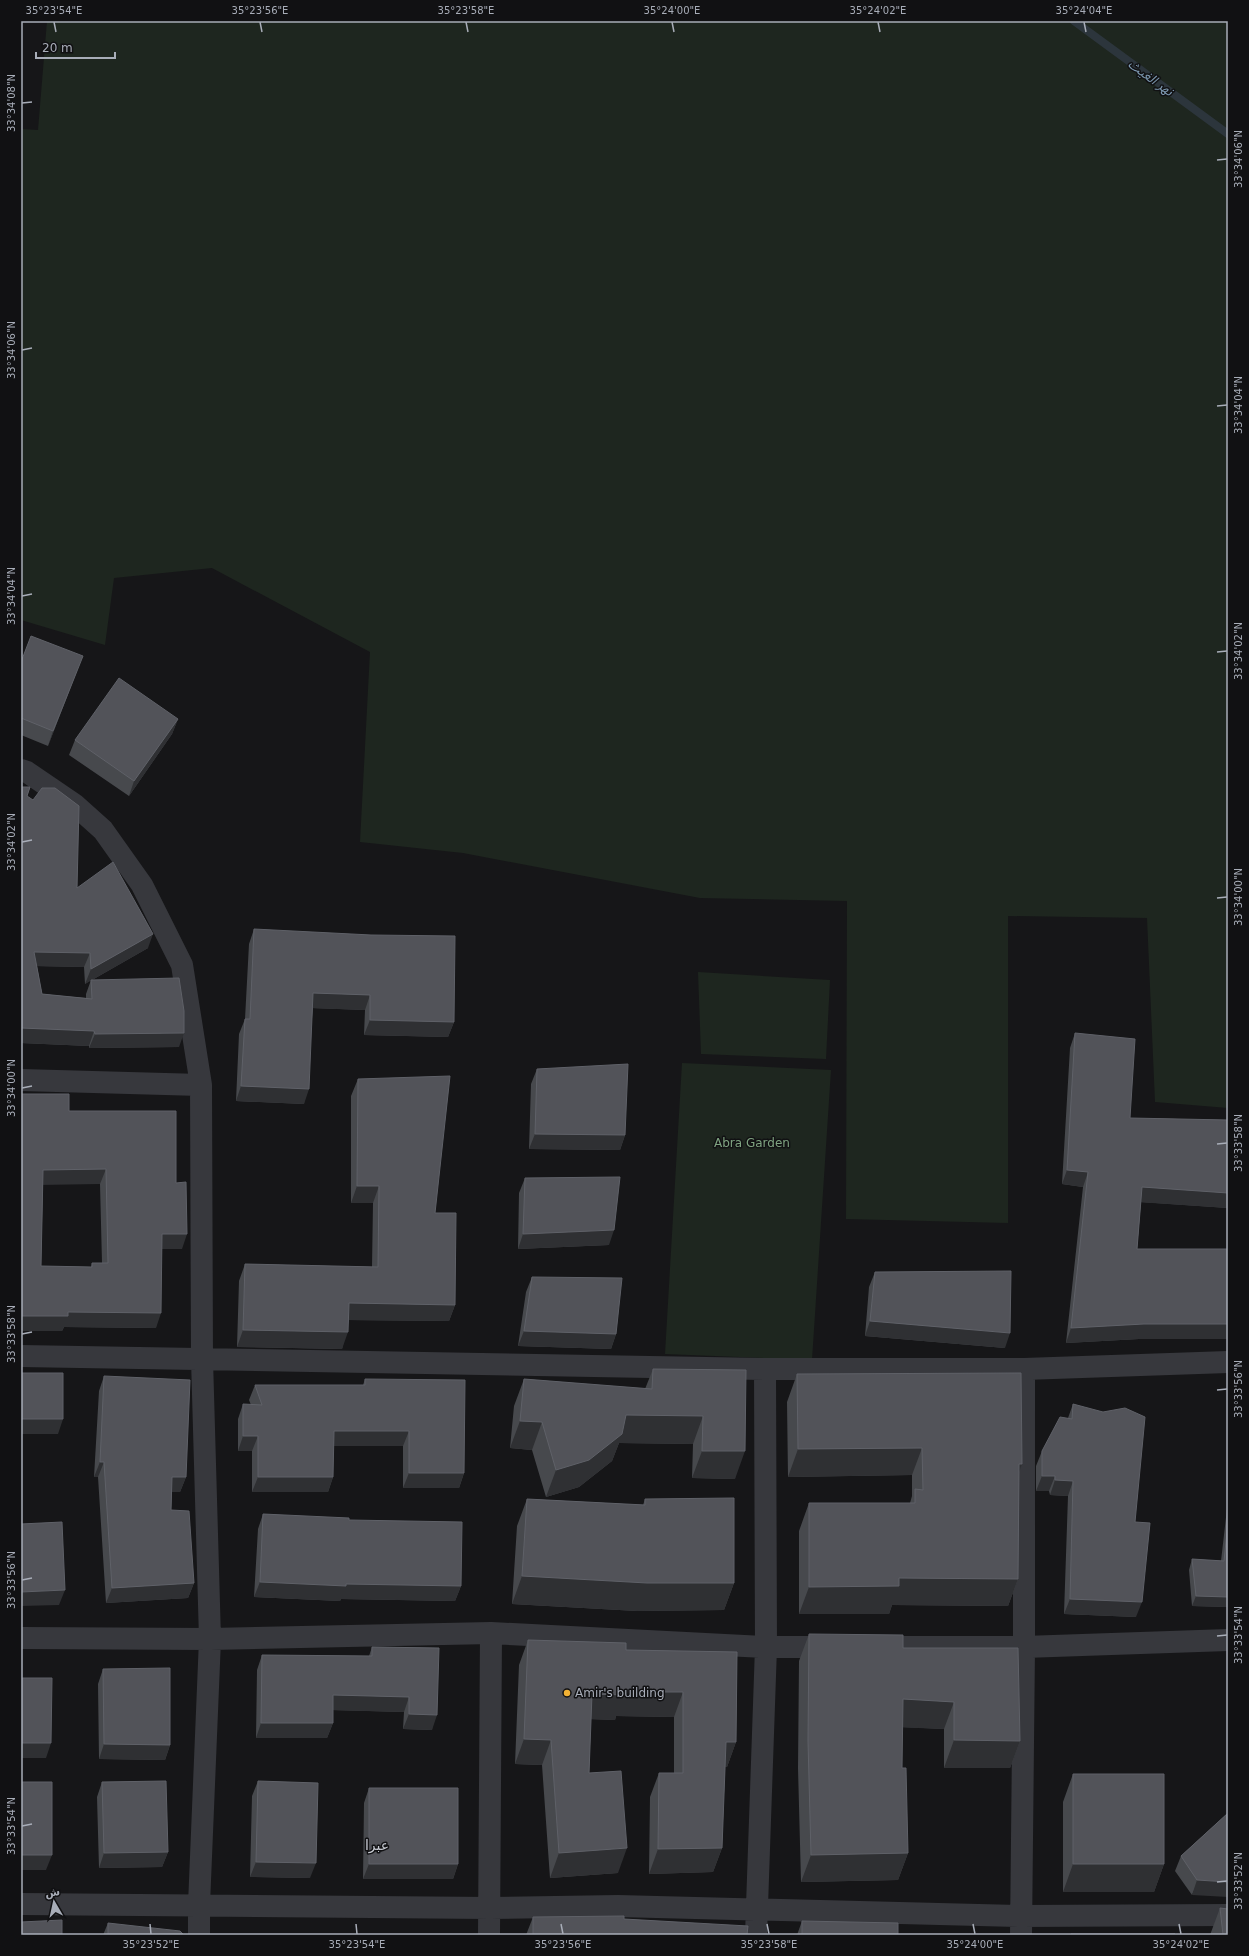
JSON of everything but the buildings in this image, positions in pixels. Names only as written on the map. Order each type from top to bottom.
[{"type":"street","points":[[21,770],[27,772],[58,792],[103,830],[142,886],[182,966],[201,1085],[202,1359],[210,1639],[199,1935]]},
{"type":"street","points":[[21,1080],[201,1085]]},
{"type":"street","points":[[21,1356],[765,1369],[1024,1369],[1228,1362]]},
{"type":"street","points":[[756,1935],[766,1647],[765,1369]]},
{"type":"street","points":[[1020,1925],[1024,1646],[1024,1369]]},
{"type":"street","points":[[489,1935],[491,1634]]},
{"type":"street","points":[[21,1638],[210,1639],[491,1634],[766,1647],[1024,1646],[1228,1640]]},
{"type":"street","points":[[21,1904],[490,1908],[618,1906],[757,1910],[1020,1925],[1228,1915]]},
{"type":"green space","points":[[47,21],[1228,21],[1228,1108],[1155,1102],[1147,918],[1008,916],[1008,1223],[846,1219],[847,901],[700,898],[463,853],[360,842],[370,652],[212,568],[114,578],[105,645],[21,620],[21,129],[38,130]]},
{"type":"green space","points":[[698,972],[830,980],[826,1059],[701,1054]]},
{"type":"green space","name":"Abra Garden","points":[[682,1063],[831,1070],[812,1360],[665,1354]]},
{"type":"waterway","name":"نهر الغيث","points":[[1074,21],[1228,134]]},
{"type":"place","name":"Amir's building","points":[[567,1693]]},
{"type":"district","name":"عبرا","points":[[377,1845]]}]
